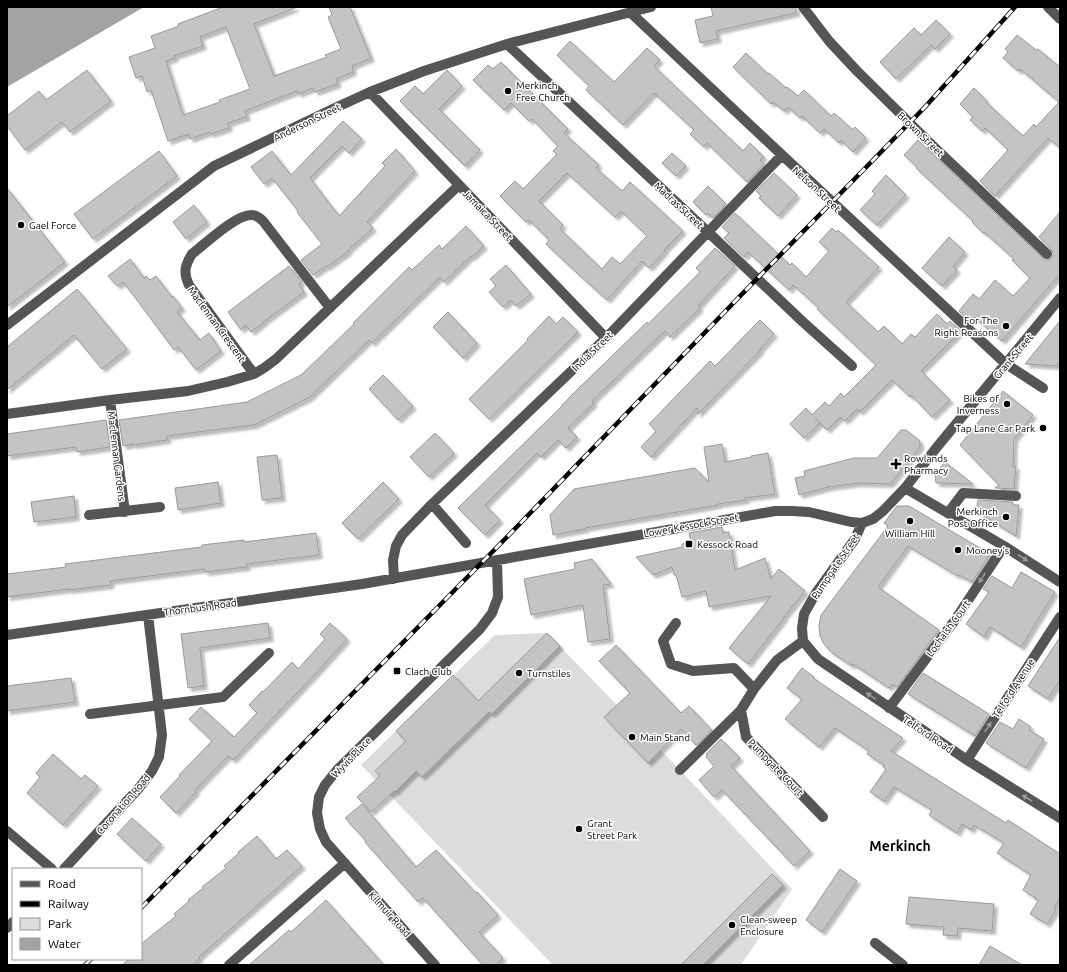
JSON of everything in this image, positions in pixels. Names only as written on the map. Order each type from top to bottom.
[{"type":"street","name":"Anderson Street","points":[[7,325],[214,166],[370,92],[424,71],[507,44],[651,7]]},
{"type":"street","name":"Brown Street","points":[[803,7],[829,41],[857,71],[934,147],[1047,254]]},
{"type":"street","points":[[1048,7],[1060,19]]},
{"type":"street","name":"Nelson Street","points":[[630,12],[1006,364],[1043,388]]},
{"type":"street","name":"Madras Street","points":[[507,44],[803,322],[852,366]]},
{"type":"street","name":"Jamaica Street","points":[[370,92],[606,338]]},
{"type":"street","name":"India Street","points":[[432,504],[606,338],[782,155]]},
{"type":"street","name":"Maclennan Crescent","points":[[7,414],[188,391],[254,374],[276,359],[459,185]]},
{"type":"street","name":"Maclennan Crescent","points":[[254,374],[185,278],[187,262],[192,254],[234,221],[251,214],[257,215],[330,308]]},
{"type":"street","name":"Grant Street","points":[[905,488],[1060,298]]},
{"type":"street","name":"MacLennan Gardens","points":[[110,400],[124,512]]},
{"type":"street","points":[[905,488],[1004,546],[1060,582]]},
{"type":"street","name":"Pumpgate Street","points":[[803,641],[802,628],[804,614],[816,593],[855,539],[862,523],[873,519],[883,511],[905,488]]},
{"type":"street","points":[[948,513],[963,493],[1016,496]]},
{"type":"street","points":[[394,579],[393,560],[396,546],[402,535],[432,504],[466,542]]},
{"type":"street","name":"MacLennan Gardens","points":[[89,515],[160,507]]},
{"type":"street","name":"Lower Kessock Street","points":[[521,556],[775,511],[809,512],[851,522],[862,523]]},
{"type":"street","name":"Lochalsh Court","points":[[889,708],[955,620],[1004,546]]},
{"type":"street","name":"Thornbush Road","points":[[7,635],[394,579],[521,556]]},
{"type":"street","name":"Wyvis Place","points":[[345,863],[326,842],[320,829],[317,813],[319,797],[325,784],[337,770],[480,629],[492,613],[498,598],[497,560]]},
{"type":"street","name":"Coronation Road","points":[[65,868],[139,788],[152,771],[159,757],[162,735],[148,615]]},
{"type":"street","name":"Telford Avenue","points":[[967,760],[1060,617]]},
{"type":"street","points":[[676,624],[663,641],[671,664],[693,671],[734,668],[754,689]]},
{"type":"street","points":[[680,770],[741,710],[754,689],[777,660],[803,641]]},
{"type":"street","name":"Telford Road","points":[[803,641],[818,659],[889,708],[967,760],[1060,818]]},
{"type":"street","points":[[90,714],[223,697],[269,653]]},
{"type":"street","name":"Pumpgate Court","points":[[741,710],[746,737],[823,817]]},
{"type":"street","points":[[7,830],[51,868]]},
{"type":"street","points":[[229,965],[345,863]]},
{"type":"street","name":"Kilmuir Road","points":[[345,863],[435,965]]},
{"type":"street","points":[[875,943],[903,965]]},
{"type":"green space","name":"Grant Street Park","points":[[547,633],[680,770],[792,889],[741,965],[553,965],[361,765],[495,635]]},
{"type":"water","points":[[7,7],[144,7],[7,87]]},
{"type":"building","points":[[223,7],[295,7],[254,24],[274,76],[327,57],[325,55],[341,49],[328,17],[332,15],[329,7],[350,7],[371,58],[352,66],[353,72],[336,79],[338,84],[315,92],[313,88],[298,94],[297,91],[245,111],[247,117],[228,123],[229,128],[210,134],[210,132],[190,139],[189,134],[168,141],[151,90],[147,92],[142,76],[136,78],[129,57],[155,48],[151,36],[179,26],[178,24]],"holes":[[[226,27],[250,89],[219,100],[220,102],[183,115],[166,61],[175,58],[174,56],[203,46],[200,37]]]},
{"type":"building","points":[[711,7],[796,7],[796,13],[716,31],[718,39],[700,43],[695,20],[713,16]]},
{"type":"building","points":[[936,20],[950,34],[935,49],[931,45],[896,79],[880,62],[914,28],[921,35]]},
{"type":"building","points":[[1017,35],[1036,50],[1038,49],[1060,67],[1060,148],[1048,138],[995,196],[980,181],[1008,150],[985,128],[982,131],[970,120],[973,117],[960,104],[974,88],[987,101],[986,102],[1023,136],[1034,124],[1036,127],[1059,102],[1020,69],[1018,71],[1003,58],[1008,52],[1005,49]]},
{"type":"building","points":[[570,41],[614,82],[647,48],[660,60],[654,66],[743,151],[750,143],[764,157],[760,160],[764,164],[747,182],[707,143],[704,147],[690,134],[694,130],[654,93],[623,125],[586,90],[589,86],[557,55]]},
{"type":"building","points":[[746,53],[768,74],[769,73],[786,88],[787,87],[798,96],[804,90],[831,116],[834,113],[853,130],[855,127],[866,138],[853,152],[841,140],[839,143],[824,129],[820,133],[802,116],[800,118],[788,107],[784,111],[773,102],[771,104],[733,67]]},
{"type":"building","points":[[501,62],[568,129],[564,133],[599,165],[596,168],[622,191],[630,182],[683,231],[649,268],[642,261],[607,300],[546,244],[549,240],[529,220],[526,222],[500,196],[515,181],[523,189],[557,154],[553,151],[558,146],[532,119],[529,121],[511,103],[504,110],[473,80],[488,65],[493,69]],"holes":[[[567,173],[615,217],[621,211],[647,236],[620,264],[612,257],[602,269],[560,229],[563,225],[539,201]]]},
{"type":"building","points":[[87,70],[111,101],[70,132],[62,122],[25,150],[7,126],[7,116],[39,91],[46,100]]},
{"type":"building","points":[[447,70],[462,86],[439,109],[480,150],[465,166],[400,101],[415,86],[423,94]]},
{"type":"building","points":[[343,121],[362,139],[349,153],[342,146],[310,178],[339,216],[385,166],[382,163],[396,149],[415,171],[367,222],[373,228],[348,250],[349,251],[313,275],[301,260],[322,244],[272,178],[264,184],[251,167],[272,151],[291,175]]},
{"type":"building","points":[[918,140],[1045,260],[1051,259],[1053,253],[1039,237],[1060,212],[1060,274],[1002,341],[974,317],[970,322],[959,311],[973,294],[979,299],[995,280],[1013,296],[1030,278],[1012,260],[1014,259],[984,232],[983,233],[972,222],[973,221],[904,155]]},
{"type":"building","points":[[159,151],[177,176],[93,239],[74,214]]},
{"type":"building","points":[[672,153],[686,166],[676,176],[662,163]]},
{"type":"building","points":[[774,173],[797,195],[778,216],[759,198],[761,196],[756,191]]},
{"type":"building","points":[[886,175],[906,195],[877,225],[860,210],[875,194],[872,191]]},
{"type":"building","points":[[708,186],[726,204],[713,218],[708,213],[706,215],[693,202]]},
{"type":"building","name":"Gael Force","points":[[7,188],[65,262],[7,307]]},
{"type":"building","points":[[194,205],[207,222],[186,239],[173,222]]},
{"type":"building","points":[[735,213],[790,265],[792,263],[806,277],[829,251],[819,242],[832,228],[836,232],[838,230],[879,267],[846,302],[878,332],[884,326],[902,344],[911,334],[915,337],[937,314],[947,324],[950,321],[961,331],[921,371],[950,400],[932,417],[911,395],[910,397],[892,380],[860,412],[857,409],[845,421],[840,417],[827,430],[820,423],[804,438],[790,424],[806,408],[812,415],[825,402],[829,406],[841,393],[844,397],[876,365],[817,309],[819,308],[793,285],[789,290],[748,252],[744,257],[724,238],[729,233],[722,227]]},
{"type":"building","points":[[466,226],[484,246],[472,257],[471,256],[444,282],[440,277],[372,343],[369,340],[310,397],[254,425],[167,436],[167,440],[123,446],[119,420],[247,402],[301,375],[354,324],[353,323],[409,267],[412,270],[439,245],[442,249]]},
{"type":"building","points":[[949,237],[965,252],[953,266],[957,270],[942,286],[922,268]]},
{"type":"building","points":[[715,248],[735,266],[698,306],[700,308],[670,337],[665,331],[592,401],[594,403],[568,428],[577,437],[566,448],[558,440],[541,457],[537,453],[485,505],[500,520],[485,535],[458,508],[582,385],[647,322],[648,324],[700,272],[696,268]]},
{"type":"building","points":[[130,259],[144,278],[146,276],[150,280],[156,276],[182,308],[177,312],[200,340],[209,333],[221,351],[196,370],[178,347],[174,350],[123,282],[117,286],[108,276]]},
{"type":"building","points":[[506,265],[531,294],[516,306],[511,300],[503,307],[489,292],[496,286],[490,279]]},
{"type":"building","points":[[289,266],[302,282],[299,284],[304,292],[251,332],[246,325],[241,330],[228,312]]},
{"type":"building","points":[[77,289],[127,349],[102,369],[74,335],[7,390],[7,347]]},
{"type":"building","points":[[448,312],[477,343],[463,358],[433,327]]},
{"type":"building","points":[[549,316],[556,324],[563,317],[578,332],[489,419],[469,399],[528,340],[527,339]]},
{"type":"building","points":[[760,320],[774,334],[760,349],[761,350],[698,414],[697,408],[651,457],[641,447],[656,431],[649,424],[710,361],[715,366]]},
{"type":"building","points":[[1060,321],[1060,361],[1056,366],[1025,364]]},
{"type":"building","points":[[383,375],[413,406],[398,420],[369,389]]},
{"type":"building","points":[[1003,391],[1033,415],[1014,439],[1013,467],[1016,466],[1014,489],[995,488],[999,485],[960,445]]},
{"type":"building","points":[[106,420],[110,447],[77,452],[76,447],[7,456],[7,434]]},
{"type":"building","points":[[901,430],[906,430],[920,441],[920,447],[889,484],[858,483],[829,487],[799,495],[795,478],[805,476],[804,471],[854,458],[877,458]]},
{"type":"building","points":[[435,433],[454,453],[429,477],[410,457]]},
{"type":"building","points":[[722,444],[725,462],[768,453],[770,473],[771,472],[775,494],[745,498],[746,500],[553,535],[550,515],[574,489],[695,468],[709,482],[704,447]]},
{"type":"building","points":[[277,455],[282,498],[262,500],[257,457]]},
{"type":"building","points":[[945,462],[973,484],[936,483],[935,474]]},
{"type":"building","points":[[218,482],[221,503],[178,510],[175,488]]},
{"type":"building","points":[[383,482],[399,499],[358,539],[342,523]]},
{"type":"building","points":[[74,496],[76,517],[34,522],[31,502]]},
{"type":"building","points":[[978,500],[1013,502],[1013,505],[1019,505],[1016,536],[976,511]]},
{"type":"building","points":[[897,506],[909,506],[990,554],[972,582],[959,575],[958,576],[908,546],[878,587],[939,630],[897,687],[892,684],[889,688],[853,664],[852,666],[831,652],[824,644],[820,636],[819,626],[821,615],[888,526],[884,523]]},
{"type":"building","points":[[722,527],[723,533],[729,532],[735,570],[765,558],[771,579],[779,569],[805,591],[748,664],[729,648],[771,596],[709,607],[706,591],[682,597],[676,575],[674,575],[672,567],[653,575],[636,557],[682,547],[682,544],[691,542],[689,533]]},
{"type":"building","points":[[316,533],[319,555],[247,564],[247,567],[205,572],[205,569],[110,581],[111,585],[7,597],[7,574],[66,567],[65,564],[202,547],[202,545],[244,540],[244,542]]},
{"type":"building","points":[[592,559],[611,584],[603,585],[610,639],[588,642],[583,605],[531,615],[524,579],[575,569],[574,563]]},
{"type":"building","points":[[1021,572],[1055,592],[1021,647],[990,627],[984,637],[966,624],[989,592],[983,589],[992,576],[1012,588]]},
{"type":"building","points":[[268,623],[270,638],[200,648],[204,686],[188,688],[181,634]]},
{"type":"building","points":[[330,623],[347,639],[233,760],[228,756],[195,790],[196,792],[176,813],[160,797],[212,741],[189,719],[201,707],[234,737],[257,713],[249,705],[292,662],[298,669],[325,639],[320,634]]},
{"type":"building","points":[[547,633],[560,646],[492,714],[489,712],[422,777],[416,771],[395,792],[394,791],[371,812],[357,797],[380,776],[375,771],[406,741],[396,731],[453,675],[478,701]]},
{"type":"building","points":[[1060,637],[1060,680],[1048,699],[1028,686]]},
{"type":"building","points":[[616,645],[681,713],[689,706],[712,730],[696,745],[681,729],[648,763],[604,717],[630,693],[599,661]]},
{"type":"building","points":[[802,668],[814,677],[813,678],[903,738],[891,751],[1006,823],[1008,820],[1060,854],[1060,898],[1054,908],[1056,910],[1047,924],[1030,914],[1038,901],[1035,899],[1036,898],[1023,890],[1031,875],[997,853],[1004,843],[974,825],[971,830],[962,824],[957,833],[929,815],[932,810],[894,787],[884,801],[870,792],[886,769],[883,767],[884,765],[867,754],[869,751],[835,728],[819,747],[785,719],[802,699],[787,688]]},
{"type":"building","points":[[923,673],[989,714],[975,736],[908,694]]},
{"type":"building","points":[[71,678],[75,702],[7,711],[7,686]]},
{"type":"building","points":[[1019,719],[1031,727],[1029,730],[1044,739],[1026,768],[986,743],[1000,722],[1013,729]]},
{"type":"building","points":[[721,739],[740,758],[731,766],[810,851],[794,866],[722,790],[714,797],[699,780],[714,766],[706,757],[706,754]]},
{"type":"building","points":[[53,754],[81,779],[85,775],[98,786],[63,825],[27,793],[40,777],[36,773]]},
{"type":"building","points":[[362,804],[416,867],[436,850],[498,915],[479,932],[503,958],[496,965],[483,965],[423,898],[418,902],[345,818]]},
{"type":"building","points":[[132,818],[161,844],[146,861],[117,834]]},
{"type":"building","points":[[257,836],[276,859],[287,850],[302,866],[199,957],[200,958],[192,965],[122,965],[128,960],[142,960],[142,943],[176,916],[174,914],[203,888],[202,887],[226,868],[224,866],[239,853],[238,852]]},
{"type":"building","points":[[840,869],[857,881],[822,932],[806,920]]},
{"type":"building","name":"Clean-sweep Enclosure","points":[[772,874],[783,885],[703,965],[681,965]]},
{"type":"building","points":[[909,897],[994,904],[992,931],[958,928],[957,936],[943,935],[944,927],[906,924]]},
{"type":"building","points":[[326,900],[384,965],[249,965],[289,930],[291,932]]},
{"type":"building","points":[[990,946],[1022,965],[979,965]]},
{"type":"railway","points":[[142,907],[508,536],[925,107],[1015,7]]},
{"type":"railway","points":[[85,965],[90,960]]},
{"type":"place","name":"Merkinch Free Church","points":[[508,91]]},
{"type":"place","name":"Gael Force","points":[[21,225]]},
{"type":"place","name":"For The Right Reasons","points":[[1006,326]]},
{"type":"place","name":"Bikes of Inverness","points":[[1007,404]]},
{"type":"place","name":"Tap Lane Car Park","points":[[1043,428]]},
{"type":"place","name":"Rowlands Pharmacy","points":[[896,464]]},
{"type":"place","name":"Merkinch Post Office","points":[[1006,517]]},
{"type":"place","name":"William Hill","points":[[910,521]]},
{"type":"place","name":"Kessock Road","points":[[689,544]]},
{"type":"place","name":"Mooney's","points":[[958,550]]},
{"type":"place","name":"Clach Club","points":[[397,671]]},
{"type":"place","name":"Turnstiles","points":[[519,673]]},
{"type":"place","name":"Main Stand","points":[[632,737]]},
{"type":"place","name":"Grant Street Park","points":[[579,829]]},
{"type":"place","name":"Clean-sweep Enclosure","points":[[732,925]]},
{"type":"district","name":"Merkinch","points":[[900,846]]}]
